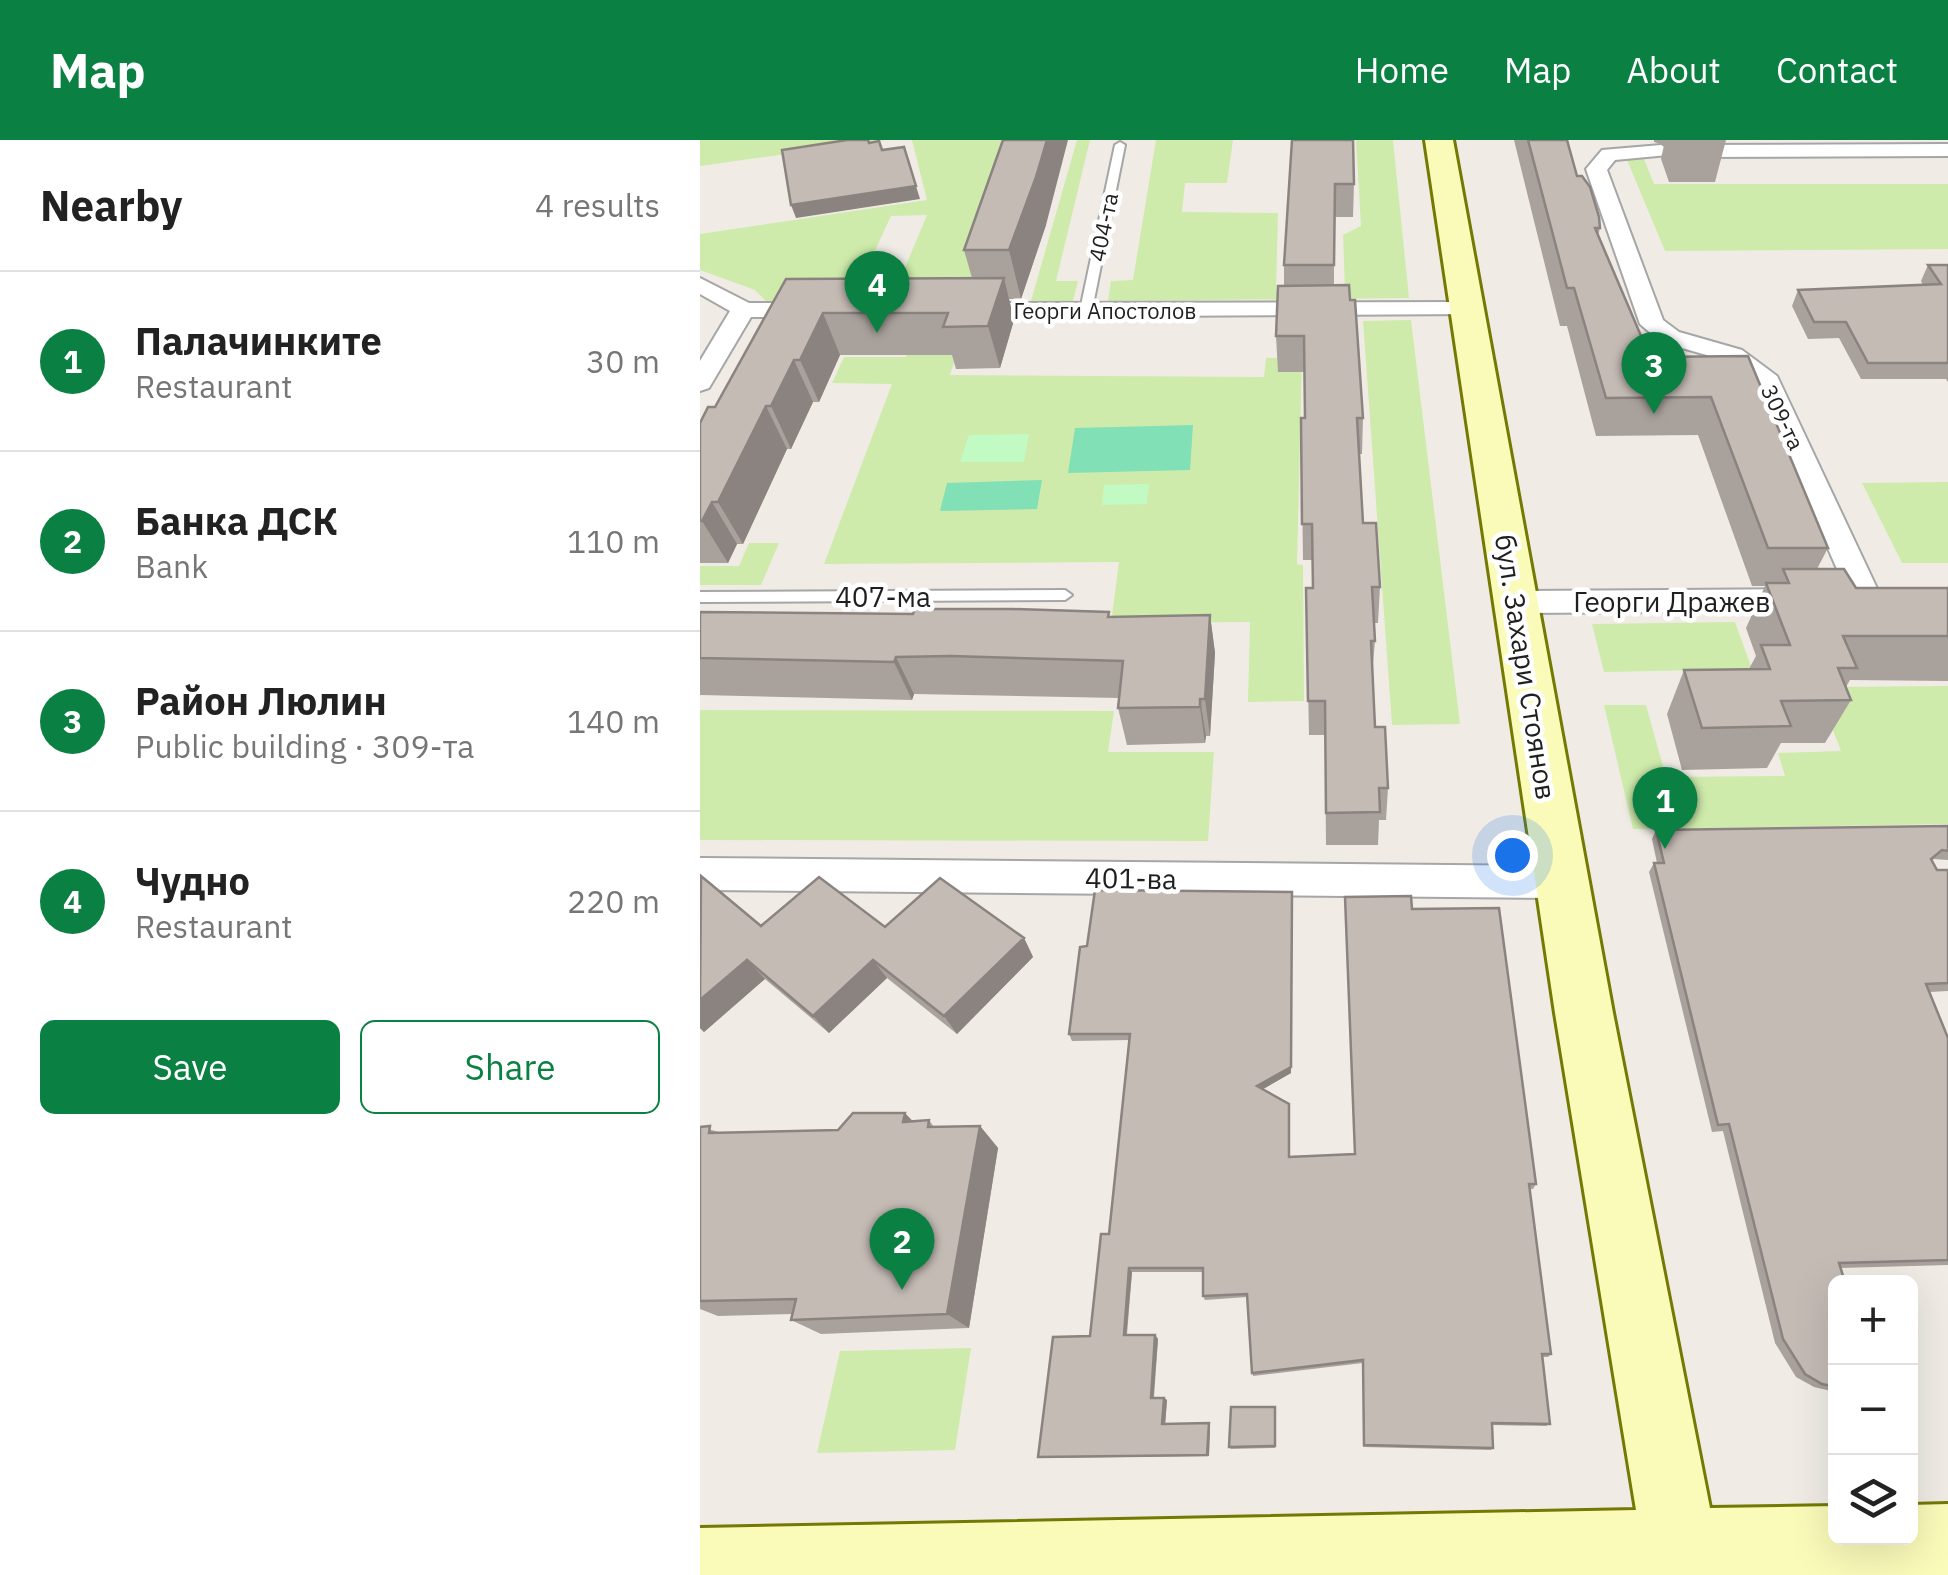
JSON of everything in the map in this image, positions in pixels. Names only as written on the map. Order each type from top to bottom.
[{"type":"street","name":"бул. Захари Стоянов","points":[[1439,140],[1561,882],[1683,1561]]},
{"type":"street","points":[[1686,151],[1732,145],[1948,150]]},
{"type":"street","name":"309-та","points":[[1661,151],[1631,151],[1601,158],[1596,168],[1652,324],[1670,337],[1734,355],[1768,381],[1866,599]]},
{"type":"street","points":[[700,285],[734,300],[743,310],[855,310]]},
{"type":"street","points":[[700,383],[743,310]]},
{"type":"street","name":"Георги Апостолов","points":[[932,310],[1466,310]]},
{"type":"street","name":"Георги Дражев","points":[[1515,602],[1898,599]]},
{"type":"street","name":"401-ва","points":[[700,874],[1561,882]]},
{"type":"street","points":[[700,1566],[1683,1561],[1948,1542]]},
{"type":"lane","name":"404-та","points":[[1086,310],[1120,145]]},
{"type":"lane","name":"407-ма","points":[[700,598],[1065,595]]},
{"type":"green space","points":[[700,140],[887,140],[700,166]]},
{"type":"green space","points":[[912,140],[1023,140],[965,301],[891,301],[927,215],[891,216],[851,302],[767,302],[755,290],[700,270],[700,234],[927,200]]},
{"type":"green space","points":[[1077,140],[1090,140],[1056,281],[1078,281],[1073,301],[1031,301]]},
{"type":"green space","points":[[1156,140],[1233,140],[1227,183],[1185,183],[1182,212],[1278,213],[1276,291],[1345,291],[1343,235],[1361,226],[1356,140],[1393,140],[1409,298],[1108,301],[1111,281],[1133,280]]},
{"type":"green space","points":[[1644,159],[1654,184],[1948,184],[1948,249],[1665,251],[1627,160]]},
{"type":"green space","points":[[1411,320],[1460,724],[1392,725],[1363,321]]},
{"type":"green space","points":[[918,327],[965,327],[950,375],[1264,377],[1266,358],[1302,357],[1297,564],[1303,565],[1304,701],[1248,702],[1250,622],[1111,623],[1119,562],[824,564],[892,384],[832,383],[844,357],[906,357]]},
{"type":"green space","points":[[1193,425],[1190,470],[1068,473],[1075,428]]},
{"type":"green space","points":[[1029,434],[1024,462],[960,462],[969,435]]},
{"type":"green space","points":[[1042,480],[1037,509],[940,511],[947,483]]},
{"type":"green space","points":[[1948,482],[1948,563],[1902,563],[1862,483]]},
{"type":"green space","points":[[1149,484],[1147,504],[1102,505],[1104,485]]},
{"type":"green space","points":[[749,543],[779,543],[761,585],[700,585],[700,566],[739,566]]},
{"type":"green space","points":[[1735,622],[1752,669],[1604,672],[1592,624]]},
{"type":"green space","points":[[1948,686],[1948,824],[1633,829],[1604,705],[1646,705],[1666,777],[1785,776],[1778,753],[1841,751],[1828,717],[1842,716],[1831,687]]},
{"type":"green space","points":[[700,710],[1114,711],[1108,752],[1214,752],[1208,841],[700,840]]},
{"type":"green space","points":[[971,1348],[955,1450],[817,1453],[840,1351]]},
{"type":"building","points":[[847,140],[879,141],[882,150],[904,147],[916,186],[791,205],[782,150]]},
{"type":"building","points":[[1003,140],[1047,140],[1009,250],[964,250]]},
{"type":"building","points":[[1292,140],[1353,140],[1354,184],[1335,184],[1334,265],[1284,265]]},
{"type":"building","points":[[1528,140],[1567,140],[1577,176],[1582,176],[1590,187],[1599,217],[1600,228],[1595,228],[1650,357],[1748,356],[1828,548],[1768,548],[1711,397],[1606,398],[1574,288],[1567,288]]},
{"type":"building","points":[[1928,265],[1948,265],[1948,363],[1868,363],[1846,322],[1814,322],[1798,290],[1941,284]]},
{"type":"building","points":[[1004,278],[988,326],[943,327],[948,313],[823,313],[800,360],[794,360],[771,406],[766,406],[718,502],[712,502],[700,521],[700,423],[708,407],[715,407],[786,279]]},
{"type":"building","points":[[1349,285],[1350,300],[1355,300],[1363,418],[1357,418],[1363,523],[1376,523],[1380,587],[1372,587],[1375,641],[1371,641],[1375,727],[1385,727],[1388,788],[1379,788],[1380,812],[1326,813],[1325,701],[1308,701],[1306,588],[1313,588],[1312,524],[1302,524],[1304,336],[1276,336],[1278,286]]},
{"type":"building","points":[[1783,569],[1844,569],[1856,588],[1948,588],[1948,636],[1843,636],[1857,668],[1838,668],[1851,700],[1781,701],[1791,726],[1702,728],[1684,670],[1770,669],[1761,645],[1790,645],[1766,583],[1789,583]]},
{"type":"building","points":[[915,609],[1109,612],[1108,617],[1210,615],[1205,699],[1200,699],[1200,707],[1118,708],[1123,661],[951,656],[896,657],[894,662],[700,658],[700,612],[913,614]]},
{"type":"building","points":[[1948,826],[1948,851],[1942,850],[1931,859],[1937,870],[1948,870],[1948,983],[1926,984],[1948,1038],[1948,1260],[1839,1263],[1843,1275],[1828,1275],[1828,1385],[1805,1374],[1783,1339],[1729,1124],[1718,1125],[1654,863],[1664,863],[1656,830]]},
{"type":"building","points":[[701,876],[761,926],[819,877],[885,927],[940,878],[1024,938],[944,1016],[873,960],[813,1016],[747,960],[700,1000]]},
{"type":"building","points":[[1095,890],[1292,892],[1291,1067],[1257,1086],[1289,1104],[1289,1157],[1355,1154],[1345,897],[1411,896],[1412,909],[1499,908],[1536,1184],[1529,1184],[1551,1354],[1542,1354],[1550,1424],[1492,1423],[1493,1448],[1364,1445],[1363,1360],[1252,1373],[1247,1294],[1203,1296],[1203,1268],[1129,1268],[1124,1335],[1155,1335],[1151,1398],[1164,1398],[1162,1424],[1209,1423],[1207,1455],[1038,1457],[1053,1337],[1090,1336],[1101,1234],[1109,1234],[1130,1034],[1069,1034],[1080,947],[1087,946]]},
{"type":"building","points":[[853,1113],[905,1113],[903,1122],[929,1120],[928,1127],[980,1126],[947,1314],[791,1320],[796,1299],[700,1301],[700,1127],[710,1126],[709,1133],[838,1130]]},
{"type":"building","points":[[1231,1407],[1275,1407],[1275,1446],[1229,1447]]},
{"type":"place","name":"Чудно","points":[[877,333]]},
{"type":"place","name":"Район Люлин","points":[[1654,414]]},
{"type":"place","name":"Палачинките","points":[[1665,849]]},
{"type":"place","name":"Банка ДСК","points":[[902,1290]]}]
